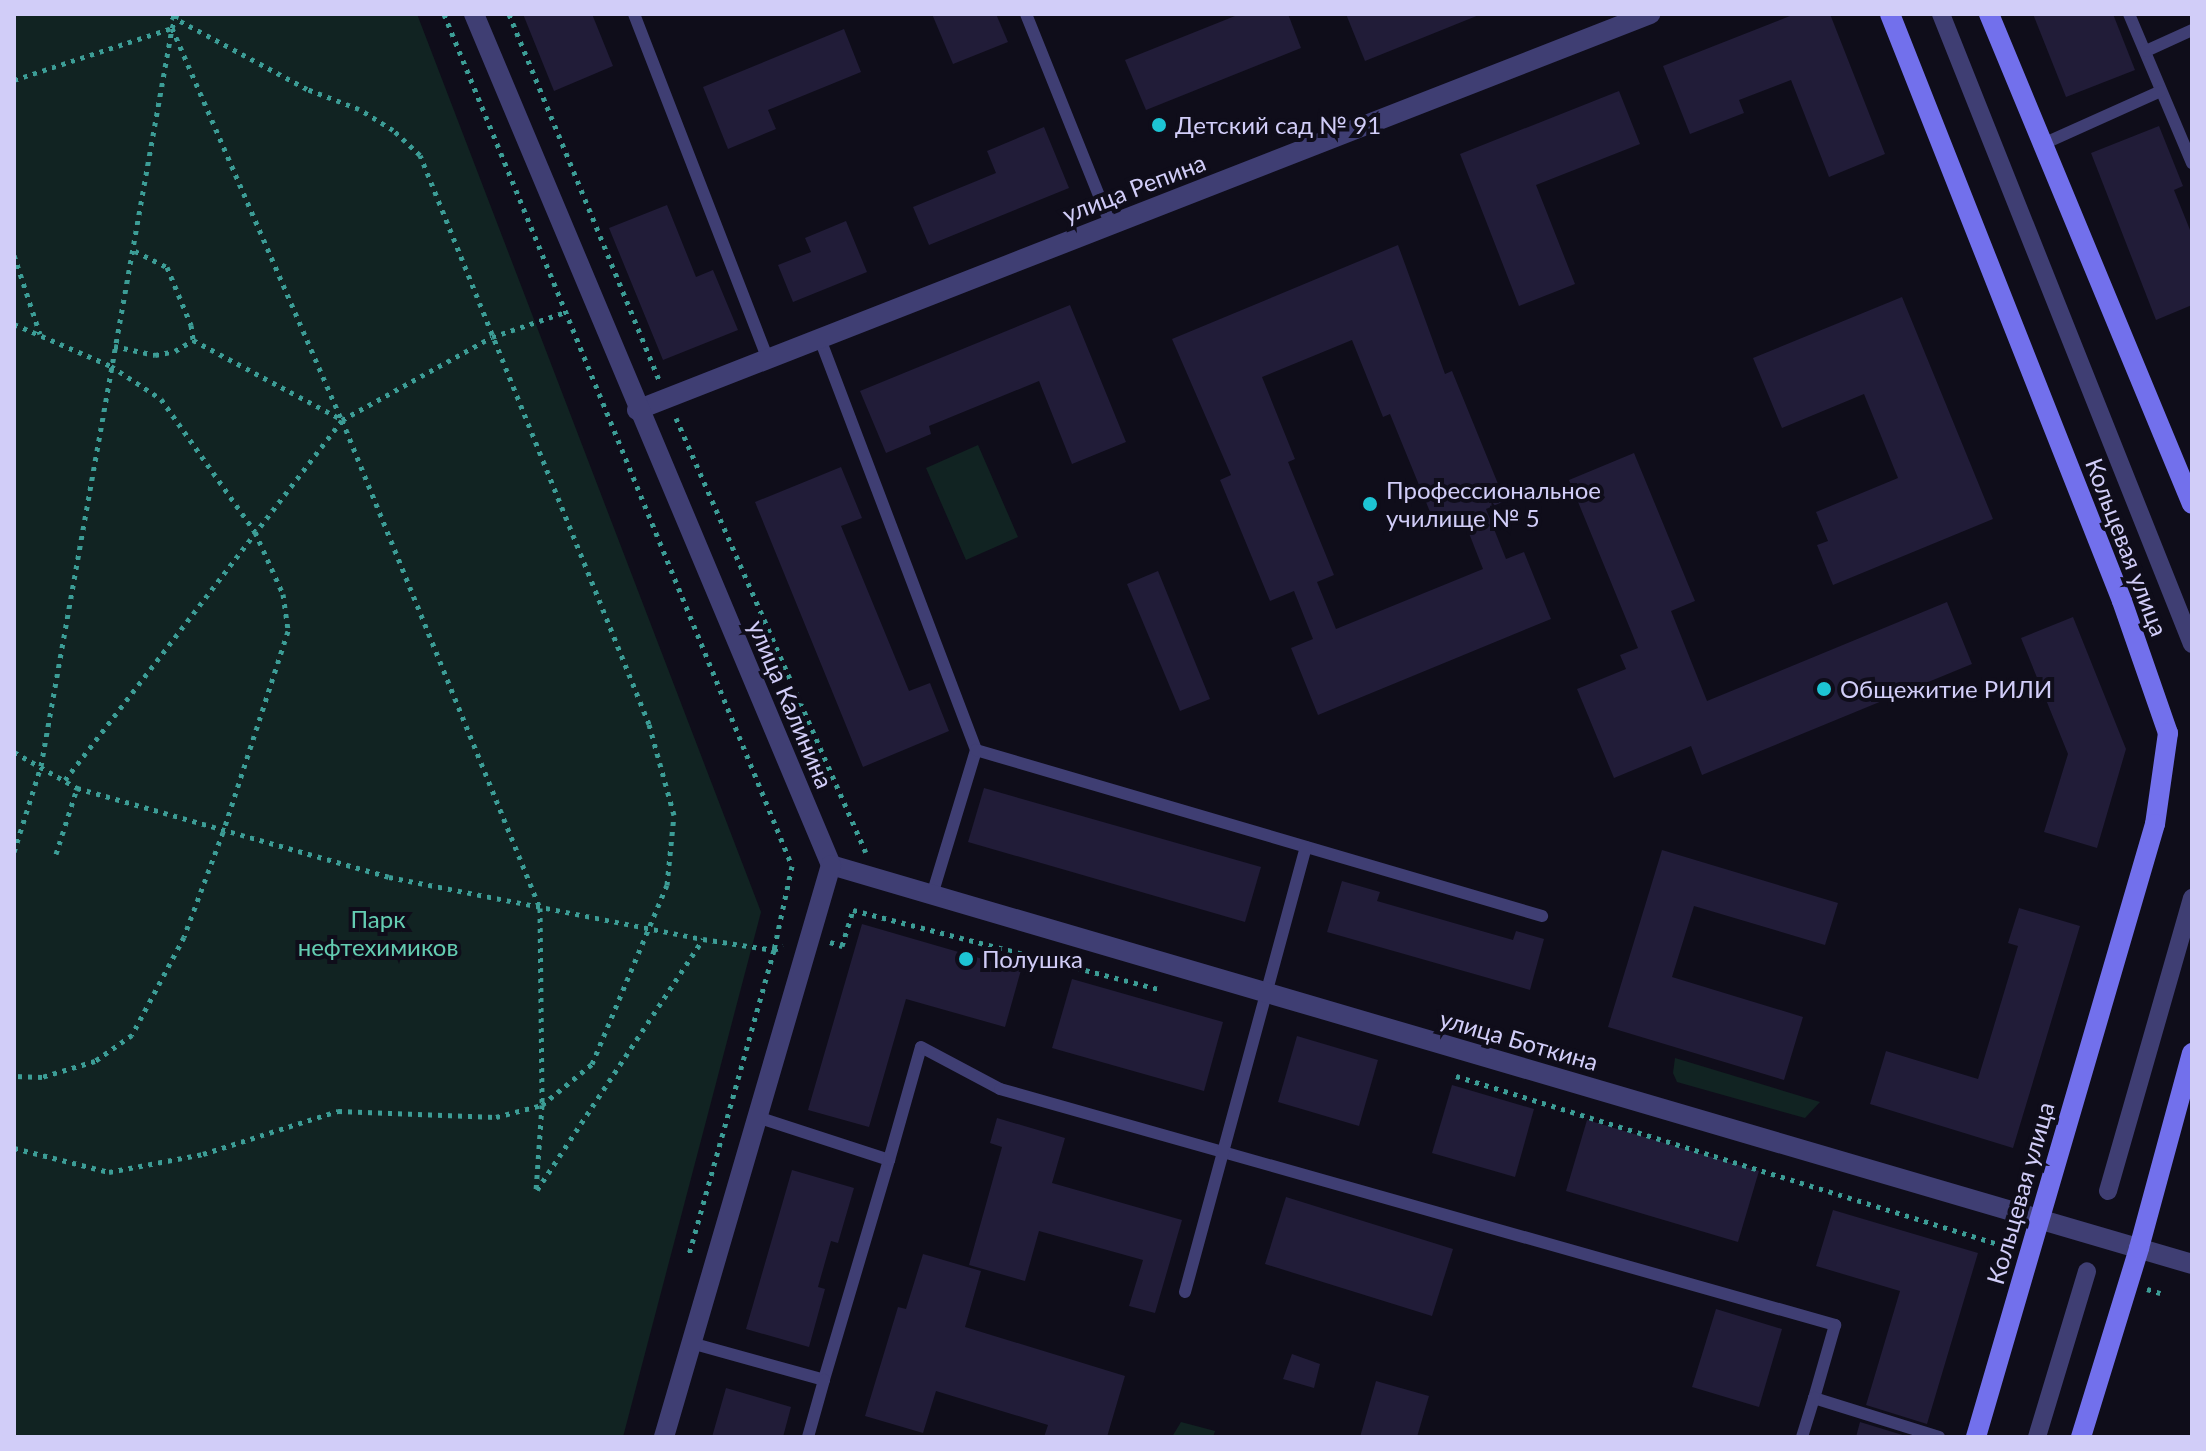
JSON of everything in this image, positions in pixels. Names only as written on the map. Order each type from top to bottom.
[{"type":"main road","name":"Кольцевая улица","points":[[1890,14],[2122,601],[2168,733],[2155,824],[1976,1437]]},
{"type":"main road","points":[[1989,14],[2192,504]]},
{"type":"main road","points":[[2081,1437],[2139,1248],[2192,1053]]},
{"type":"street","name":"улица Калинина","points":[[474,14],[637,410],[831,865]]},
{"type":"street","name":"улица Репина","points":[[637,410],[1650,14]]},
{"type":"street","points":[[1941,14],[2192,644]]},
{"type":"street","name":"улица Боткина","points":[[831,865],[2192,1264]]},
{"type":"street","points":[[664,1437],[808,935],[831,865]]},
{"type":"street","points":[[2108,1191],[2192,898]]},
{"type":"street","points":[[2037,1437],[2087,1271]]},
{"type":"lane","points":[[634,14],[768,359]]},
{"type":"lane","points":[[1026,14],[1111,225]]},
{"type":"lane","points":[[2129,14],[2192,163]]},
{"type":"lane","points":[[2146,51],[2192,30]]},
{"type":"lane","points":[[2043,144],[2161,91]]},
{"type":"lane","points":[[820,339],[976,750],[932,895]]},
{"type":"lane","points":[[976,750],[1542,916]]},
{"type":"lane","points":[[1185,1292],[1263,992],[1306,847]]},
{"type":"lane","points":[[808,1437],[921,1047],[1000,1089],[1835,1325],[1802,1437]]},
{"type":"lane","points":[[757,1117],[889,1160]]},
{"type":"lane","points":[[691,1343],[824,1380]]},
{"type":"lane","points":[[1814,1398],[1939,1437]]},
{"type":"path","points":[[14,1148],[109,1172],[203,1154],[338,1111],[496,1117],[542,1105],[592,1064],[667,885],[674,815],[649,724],[420,155],[393,130],[359,109],[307,89],[176,16],[167,14]]},
{"type":"path","points":[[444,14],[792,866],[774,950],[685,1270]]},
{"type":"path","points":[[509,14],[667,398],[867,855]]},
{"type":"path","points":[[14,852],[41,766],[114,346],[135,251],[176,16]]},
{"type":"path","points":[[14,80],[172,28]]},
{"type":"path","points":[[172,28],[342,420],[540,908],[542,1105],[536,1190],[703,939]]},
{"type":"path","points":[[135,251],[167,267],[191,325],[193,340]]},
{"type":"path","points":[[14,255],[40,334]]},
{"type":"path","points":[[65,780],[342,420],[492,337],[566,312]]},
{"type":"path","points":[[14,324],[111,366],[161,399],[255,532],[283,594],[288,631],[223,832],[184,937],[132,1035],[95,1061],[42,1077],[14,1076]]},
{"type":"path","points":[[193,340],[342,420]]},
{"type":"path","points":[[114,346],[155,355],[175,351],[193,340]]},
{"type":"path","points":[[14,752],[77,788],[389,877],[703,939],[774,950],[808,935],[842,946],[853,910],[1168,991]]},
{"type":"path","points":[[56,854],[77,788]]},
{"type":"path","points":[[1454,1076],[1997,1244]]},
{"type":"green space","name":"Парк нефтехимиков","points":[[14,14],[417,14],[761,912],[623,1437],[14,1437]]},
{"type":"green space","points":[[978,445],[1018,537],[966,560],[926,468]]},
{"type":"green space","points":[[1675,1058],[1820,1102],[1805,1118],[1677,1082],[1673,1073]]},
{"type":"green space","points":[[1181,1422],[1215,1431],[1213,1437],[1172,1437]]},
{"type":"building","points":[[523,14],[592,14],[613,66],[554,91]]},
{"type":"building","points":[[932,14],[996,14],[1008,42],[953,64]]},
{"type":"building","points":[[1240,14],[1288,14],[1301,48],[1146,110],[1125,60]]},
{"type":"building","points":[[1346,14],[1479,14],[1479,15],[1365,61]]},
{"type":"building","points":[[1795,14],[1830,14],[1885,154],[1829,177],[1791,80],[1739,100],[1744,113],[1690,134],[1663,66]]},
{"type":"building","points":[[2033,14],[2113,14],[2135,70],[2066,97]]},
{"type":"building","points":[[844,29],[861,72],[768,110],[776,129],[728,149],[703,87]]},
{"type":"building","points":[[1619,91],[1640,144],[1536,185],[1575,284],[1519,306],[1460,154]]},
{"type":"building","points":[[2159,126],[2183,186],[2174,190],[2192,235],[2192,305],[2156,320],[2091,153]]},
{"type":"building","points":[[1044,127],[1069,188],[929,245],[913,207],[996,173],[987,151]]},
{"type":"building","points":[[667,205],[696,277],[713,270],[738,330],[663,360],[609,228]]},
{"type":"building","points":[[846,221],[867,272],[793,302],[778,265],[811,252],[805,238]]},
{"type":"building","points":[[1398,245],[1445,374],[1452,371],[1505,501],[1486,509],[1506,559],[1524,552],[1551,619],[1318,715],[1291,648],[1313,639],[1294,591],[1270,601],[1220,480],[1231,475],[1172,339]],"holes":[[[1352,340],[1383,417],[1390,414],[1437,529],[1463,518],[1483,569],[1336,629],[1317,582],[1334,575],[1288,462],[1295,459],[1262,377]]]},
{"type":"building","points":[[1902,297],[1993,519],[1833,585],[1817,545],[1828,541],[1816,512],[1898,478],[1864,394],[1782,428],[1753,358]]},
{"type":"building","points":[[1070,305],[1126,442],[1072,464],[1039,381],[929,426],[931,434],[886,453],[860,391]]},
{"type":"building","points":[[1634,453],[1695,601],[1671,611],[1707,701],[1947,602],[1972,664],[1702,775],[1691,746],[1614,778],[1577,689],[1626,669],[1620,655],[1638,648],[1569,480]]},
{"type":"building","points":[[841,467],[862,518],[841,526],[909,691],[930,683],[949,731],[863,767],[755,502]]},
{"type":"building","points":[[1158,571],[1210,699],[1180,711],[1127,584]]},
{"type":"building","points":[[2073,617],[2126,749],[2097,848],[2044,832],[2068,754],[2021,638]]},
{"type":"building","points":[[984,788],[1261,867],[1245,922],[968,842]]},
{"type":"building","points":[[1662,850],[1838,903],[1825,945],[1694,906],[1672,977],[1803,1017],[1784,1080],[1608,1027]]},
{"type":"building","points":[[1342,881],[1380,892],[1377,901],[1513,940],[1516,931],[1544,939],[1530,990],[1327,932]]},
{"type":"building","points":[[2019,908],[2080,926],[2013,1148],[1870,1104],[1886,1051],[1978,1079],[2018,946],[2008,943]]},
{"type":"building","points":[[862,924],[1021,970],[1005,1027],[906,999],[869,1127],[808,1110]]},
{"type":"building","points":[[1072,979],[1223,1022],[1204,1091],[1052,1048]]},
{"type":"building","points":[[1297,1036],[1378,1060],[1359,1126],[1278,1102]]},
{"type":"building","points":[[1452,1085],[1534,1109],[1515,1177],[1432,1153]]},
{"type":"building","points":[[997,1118],[1065,1138],[1052,1183],[1182,1220],[1155,1313],[1129,1306],[1143,1260],[1039,1231],[1025,1281],[969,1265],[1002,1147],[990,1143]]},
{"type":"building","points":[[1587,1120],[1759,1171],[1738,1242],[1566,1191]]},
{"type":"building","points":[[792,1170],[854,1188],[838,1243],[831,1241],[818,1287],[825,1289],[809,1347],[746,1329]]},
{"type":"building","points":[[1286,1197],[1453,1249],[1432,1316],[1265,1264]]},
{"type":"building","points":[[1833,1210],[1978,1253],[1927,1424],[1866,1405],[1900,1291],[1816,1266]]},
{"type":"building","points":[[923,1254],[981,1271],[965,1327],[1125,1376],[1107,1437],[1044,1437],[1048,1425],[936,1391],[923,1433],[865,1416],[898,1307],[906,1309]]},
{"type":"building","points":[[1716,1309],[1782,1329],[1759,1407],[1692,1387]]},
{"type":"building","points":[[1292,1354],[1320,1364],[1314,1388],[1283,1379]]},
{"type":"building","points":[[1376,1381],[1429,1396],[1417,1437],[1360,1437]]},
{"type":"building","points":[[726,1388],[791,1407],[783,1437],[712,1437]]},
{"type":"building","points":[[1860,1422],[1909,1437],[1856,1437]]},
{"type":"place","name":"Детский сад № 91","points":[[1159,125]]},
{"type":"place","name":"Профессиональное училище № 5","points":[[1370,504]]},
{"type":"place","name":"Общежитие РИЛИ","points":[[1824,689]]},
{"type":"place","name":"Полушка","points":[[966,959]]}]
